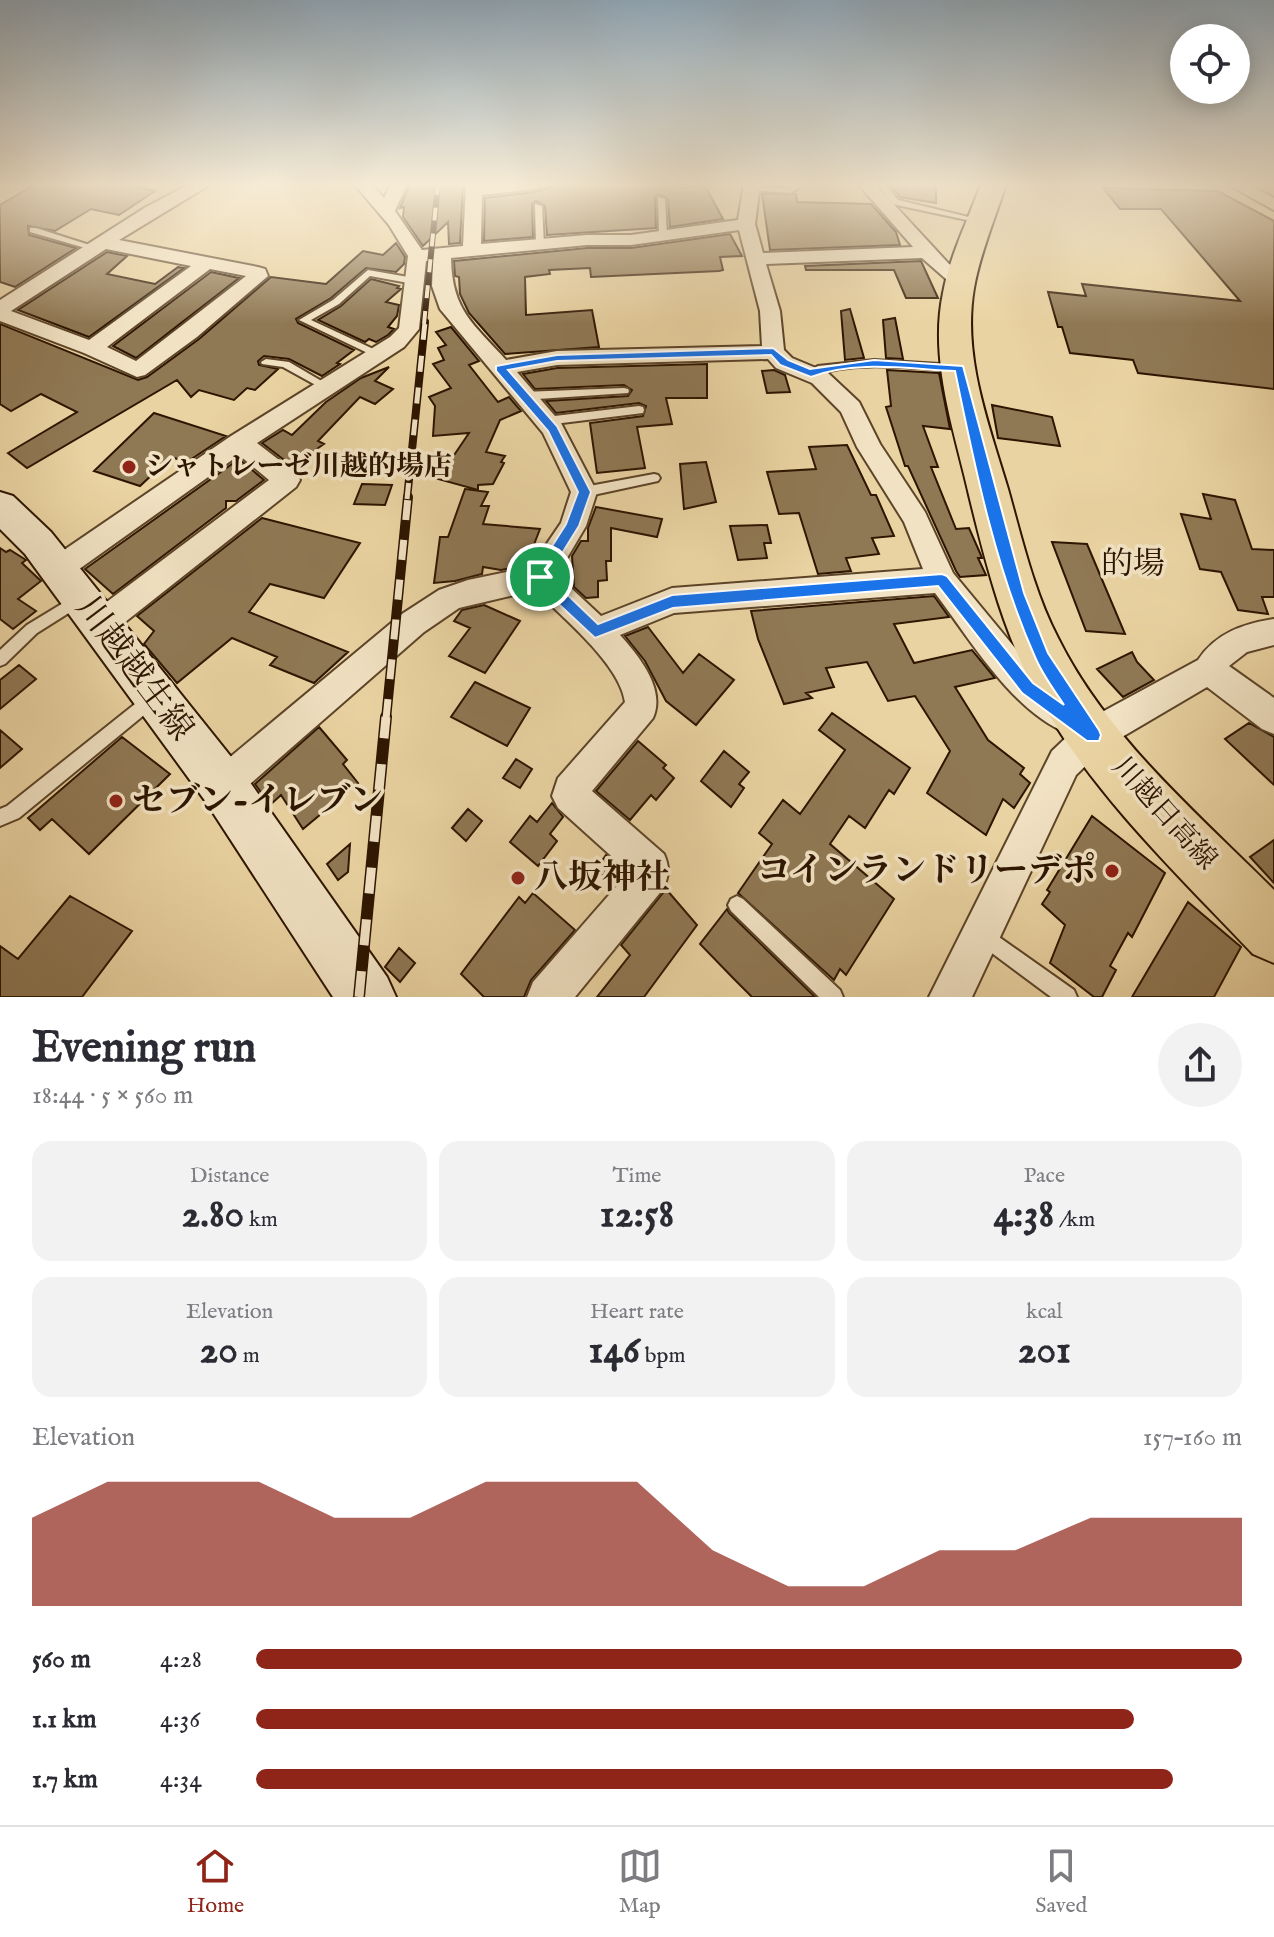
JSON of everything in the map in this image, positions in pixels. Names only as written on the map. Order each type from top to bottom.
[{"type":"main road","name":"川越日高線","points":[[979,231],[961,282],[954,331],[959,368],[981,463],[1017,593],[1042,657],[1093,735],[1158,811],[1274,933]]},
{"type":"main road","name":"川越越生線","points":[[0,506],[38,543],[223,785],[367,997]]},
{"type":"street","points":[[0,311],[122,231]]},
{"type":"street","points":[[79,597],[240,442],[378,355],[409,329],[417,256],[400,231]]},
{"type":"street","points":[[472,231],[472,253]]},
{"type":"street","points":[[417,256],[701,231]]},
{"type":"street","points":[[747,231],[770,311],[773,352],[784,363],[811,373],[831,387],[851,408],[869,447],[916,519],[942,580],[1028,688],[1093,735]]},
{"type":"street","points":[[908,231],[961,282]]},
{"type":"street","points":[[0,311],[92,348],[137,370],[258,276],[258,273],[208,262],[99,246]]},
{"type":"street","points":[[754,259],[928,252]]},
{"type":"street","points":[[223,785],[394,639],[449,599],[540,577],[573,526],[584,492],[574,466],[546,421],[444,297],[442,256]]},
{"type":"street","points":[[92,348],[208,262]]},
{"type":"street","points":[[500,368],[557,358],[773,352]]},
{"type":"street","points":[[79,597],[287,480],[240,442]]},
{"type":"street","points":[[540,577],[631,672],[643,695],[642,707],[570,790],[570,796],[651,867],[650,876],[548,997]]},
{"type":"street","points":[[595,632],[672,601],[942,580]]},
{"type":"street","points":[[950,997],[1064,763],[1093,735],[1209,670],[1218,653],[1255,635],[1274,632]]},
{"type":"street","points":[[1209,670],[1274,718]]},
{"type":"lane","points":[[35,231],[99,246]]},
{"type":"lane","points":[[539,231],[540,245]]},
{"type":"lane","points":[[663,231],[663,236]]},
{"type":"lane","points":[[378,355],[304,320],[336,302],[368,273],[414,281]]},
{"type":"lane","points":[[266,362],[285,364],[325,386]]},
{"type":"lane","points":[[811,373],[827,368],[874,363],[959,368]]},
{"type":"lane","points":[[523,396],[624,391]]},
{"type":"lane","points":[[546,421],[639,410]]},
{"type":"lane","points":[[584,492],[654,478]]},
{"type":"lane","points":[[0,659],[32,629],[79,597]]},
{"type":"lane","points":[[0,818],[13,812],[155,696]]},
{"type":"lane","points":[[737,905],[833,997]]},
{"type":"lane","points":[[981,934],[1067,997]]},
{"type":"building","points":[[0,231],[29,231],[29,235],[76,248],[15,287],[0,282]]},
{"type":"building","points":[[412,231],[439,231],[423,246]]},
{"type":"building","points":[[448,231],[461,231],[460,243],[449,244]]},
{"type":"building","points":[[484,231],[533,231],[533,237],[484,241]]},
{"type":"building","points":[[547,231],[617,231],[547,235]]},
{"type":"building","points":[[767,231],[895,231],[900,245],[770,250]]},
{"type":"building","points":[[1179,231],[1274,231],[1274,389],[1138,373],[1133,360],[1070,353],[1062,327],[1058,327],[1048,292],[1086,296],[1082,284],[1240,301]]},
{"type":"building","points":[[730,234],[742,256],[720,257],[723,270],[719,271],[591,277],[590,268],[549,270],[550,274],[525,277],[526,315],[592,310],[599,347],[505,354],[469,313],[460,294],[459,277],[455,276],[454,261],[587,248],[631,248]]},
{"type":"building","points":[[396,243],[405,257],[404,264],[396,272],[366,268],[331,298],[296,319],[298,323],[354,350],[322,376],[289,359],[264,356],[258,361],[259,365],[278,369],[255,390],[247,388],[234,400],[199,390],[191,397],[177,380],[27,468],[8,453],[77,412],[41,394],[11,411],[0,404],[0,324],[138,380],[147,377],[199,339],[271,277],[326,284],[363,251],[383,255]]},
{"type":"building","points":[[107,252],[127,256],[107,274],[155,284],[178,267],[184,268],[89,337],[18,310]]},
{"type":"building","points":[[921,261],[938,298],[906,298],[894,270],[806,270],[805,266]]},
{"type":"building","points":[[211,272],[239,278],[136,358],[113,346]]},
{"type":"building","points":[[371,279],[401,289],[386,302],[399,305],[397,316],[388,327],[394,329],[388,335],[376,342],[369,339],[365,342],[318,320],[341,306]]},
{"type":"building","points":[[850,309],[864,358],[845,360],[841,311]]},
{"type":"building","points":[[895,318],[903,359],[886,358],[883,320]]},
{"type":"building","points":[[451,327],[479,361],[469,365],[498,402],[509,397],[521,411],[500,420],[486,452],[505,456],[501,462],[504,463],[493,484],[478,485],[478,490],[438,479],[469,433],[433,436],[435,406],[429,397],[451,388],[433,364],[444,360],[438,348],[446,345],[436,332]]},
{"type":"building","points":[[707,364],[707,398],[666,398],[672,424],[637,427],[645,468],[597,473],[590,423],[643,416],[646,406],[639,403],[556,413],[546,401],[628,396],[632,390],[624,385],[535,389],[523,374],[557,368]]},
{"type":"building","points":[[389,367],[375,381],[393,389],[375,404],[360,397],[318,441],[324,444],[292,466],[262,443],[283,430],[292,435],[326,402],[361,378]]},
{"type":"building","points":[[774,370],[785,375],[790,392],[767,393],[762,371]]},
{"type":"building","points":[[887,370],[939,373],[950,429],[923,426],[938,467],[931,467],[956,529],[969,528],[986,575],[960,577],[908,466],[905,466],[886,407],[891,406]]},
{"type":"building","points":[[992,405],[1052,417],[1060,446],[998,438]]},
{"type":"building","points":[[154,413],[226,436],[187,462],[171,457],[140,486],[94,471]]},
{"type":"building","points":[[847,445],[871,495],[876,495],[894,536],[872,538],[879,554],[846,558],[851,571],[818,574],[799,513],[779,514],[767,472],[816,469],[809,447]]},
{"type":"building","points":[[239,459],[264,480],[236,501],[226,501],[226,508],[113,594],[85,569]]},
{"type":"building","points":[[706,462],[716,502],[684,509],[680,464]]},
{"type":"building","points":[[362,484],[392,485],[385,505],[354,504]]},
{"type":"building","points":[[465,489],[488,492],[481,506],[489,506],[483,524],[540,529],[526,565],[501,570],[483,567],[482,574],[434,583],[440,537],[448,537]]},
{"type":"building","points":[[1203,494],[1235,500],[1252,549],[1274,550],[1274,597],[1262,597],[1268,614],[1238,610],[1221,572],[1200,569],[1181,514],[1211,519]]},
{"type":"building","points":[[596,507],[662,519],[657,537],[611,528],[611,561],[606,561],[607,580],[598,581],[598,597],[586,598],[574,587],[572,556],[581,541],[588,541],[588,528]]},
{"type":"building","points":[[262,518],[360,543],[324,598],[270,584],[249,612],[348,652],[314,683],[270,665],[277,657],[232,638],[177,683],[144,644],[154,631],[137,616]]},
{"type":"building","points":[[767,525],[771,543],[764,543],[767,558],[738,560],[730,526]]},
{"type":"building","points":[[1052,542],[1087,544],[1125,634],[1086,631]]},
{"type":"building","points":[[0,548],[26,560],[22,563],[41,581],[18,599],[36,611],[13,629],[0,619]]},
{"type":"building","points":[[934,596],[949,617],[894,624],[914,663],[972,650],[995,678],[955,687],[988,740],[1024,768],[1020,774],[1030,783],[1014,808],[1003,799],[986,835],[927,793],[950,751],[915,696],[888,701],[867,662],[826,668],[834,687],[806,693],[812,698],[784,704],[758,639],[751,611]]},
{"type":"building","points":[[484,605],[520,621],[485,673],[449,656],[470,628],[454,621],[462,610]]},
{"type":"building","points":[[648,627],[683,673],[699,654],[734,680],[696,725],[666,701],[645,661],[625,636]]},
{"type":"building","points":[[1132,652],[1154,680],[1123,697],[1097,669]]},
{"type":"building","points":[[19,665],[36,679],[0,709],[0,680]]},
{"type":"building","points":[[475,682],[530,708],[507,746],[451,717]]},
{"type":"building","points":[[832,713],[910,768],[894,794],[889,790],[865,828],[849,816],[830,844],[894,899],[846,975],[840,969],[834,980],[738,893],[772,844],[759,833],[783,800],[800,814],[845,750],[819,730]]},
{"type":"building","points":[[1249,723],[1274,737],[1274,785],[1225,739]]},
{"type":"building","points":[[319,727],[347,760],[343,764],[358,783],[303,829],[281,795],[270,805],[255,784]]},
{"type":"building","points":[[0,730],[22,749],[0,768]]},
{"type":"building","points":[[122,737],[170,774],[89,854],[52,819],[40,830],[28,818]]},
{"type":"building","points":[[638,741],[666,765],[663,768],[674,778],[656,800],[651,795],[630,820],[596,791]]},
{"type":"building","points":[[724,751],[749,772],[739,784],[744,788],[731,807],[701,781]]},
{"type":"building","points":[[516,759],[532,769],[520,788],[503,778]]},
{"type":"building","points":[[552,803],[563,817],[550,834],[557,841],[538,866],[510,842],[530,816],[537,822]]},
{"type":"building","points":[[468,809],[482,821],[466,841],[452,828]]},
{"type":"building","points":[[1092,816],[1165,873],[1132,937],[1128,933],[1110,966],[1116,970],[1102,997],[1094,997],[1050,963],[1065,925],[1042,904],[1050,892],[1047,890]]},
{"type":"building","points":[[1274,840],[1274,883],[1250,857]]},
{"type":"building","points":[[350,844],[348,872],[338,880],[327,864]]},
{"type":"building","points":[[606,855],[622,869],[612,883],[596,869]]},
{"type":"building","points":[[666,889],[697,925],[644,997],[597,997],[630,955],[621,945]]},
{"type":"building","points":[[533,893],[575,930],[531,980],[524,997],[484,997],[461,974],[519,897],[525,903]]},
{"type":"building","points":[[70,896],[132,931],[82,997],[0,997],[0,946],[18,959]]},
{"type":"building","points":[[1188,902],[1241,947],[1214,997],[1132,997]]},
{"type":"building","points":[[727,909],[815,997],[752,997],[734,979],[700,944]]},
{"type":"building","points":[[399,948],[415,963],[400,982],[385,967]]},
{"type":"railway","points":[[424,324],[433,231]]},
{"type":"railway","points":[[407,499],[425,322]]},
{"type":"railway","points":[[386,719],[408,497]]},
{"type":"railway","points":[[359,997],[386,717]]},
{"type":"place","name":"シャトレーゼ川越的場店","points":[[129,467]]},
{"type":"place","name":"セブン-イレブン","points":[[116,801]]},
{"type":"place","name":"コインランドリーデポ","points":[[1112,871]]},
{"type":"place","name":"八坂神社","points":[[518,878]]},
{"type":"district","name":"的場","points":[[1133,565]]},
{"type":"route","points":[[773,352],[784,363],[811,373],[835,366],[874,363],[959,368],[981,463],[1017,593],[1042,657],[1093,735],[1028,688],[942,580],[672,601],[595,632],[540,577],[573,526],[584,492],[574,466],[553,429],[500,368],[557,358],[773,352]]}]
